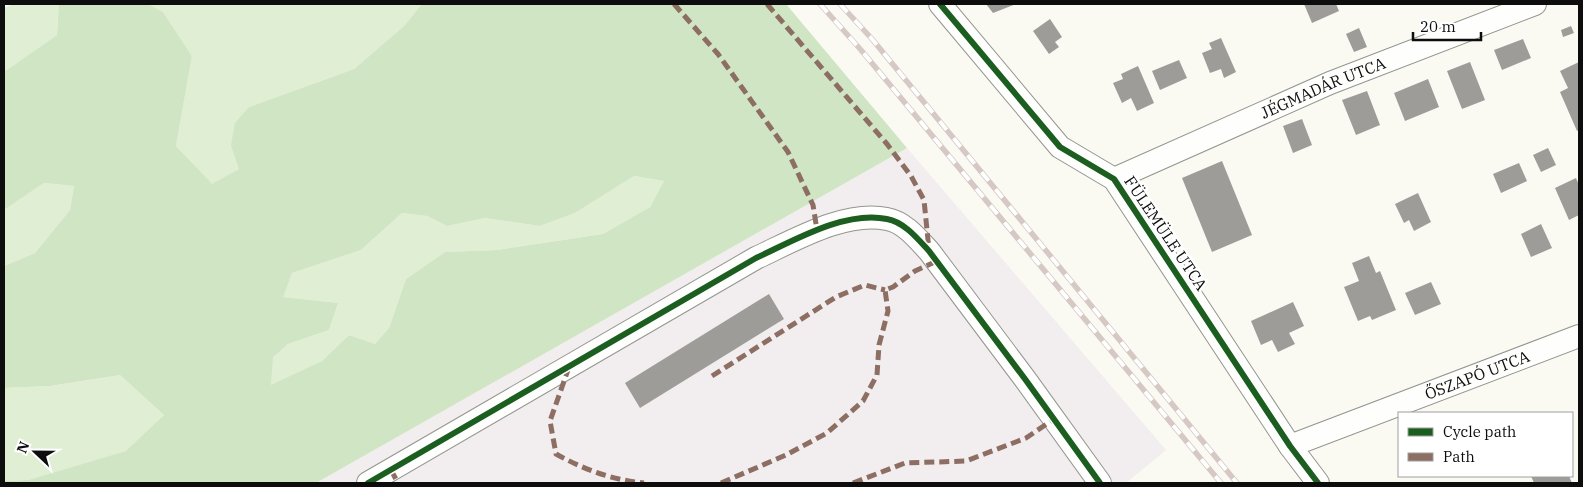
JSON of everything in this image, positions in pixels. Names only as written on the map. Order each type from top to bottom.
[{"type":"street","name":"FÜLEMÜLE UTCA","points":[[940,4],[1060,147],[1114,179],[1290,446],[1318,483]]},
{"type":"street","name":"JÉGMADÁR UTCA","points":[[1114,179],[1330,83],[1535,4]]},
{"type":"street","points":[[368,483],[756,258],[817,230],[858,218],[888,219],[911,231],[929,251],[1026,379],[1100,483]]},
{"type":"street","name":"ŐSZAPÓ UTCA","points":[[1290,446],[1579,336]]},
{"type":"shaded area","points":[[907,148],[1166,450],[1126,483],[316,483]]},
{"type":"green space","points":[[14,4],[59,4],[57,35],[4,71],[4,8]]},
{"type":"green space","points":[[59,4],[148,4],[163,12],[192,56],[176,146],[212,184],[239,169],[231,145],[235,123],[249,107],[354,69],[404,26],[422,4],[786,4],[907,148],[316,483],[4,483],[4,481],[28,480],[126,451],[164,415],[120,375],[50,386],[4,388],[4,266],[35,253],[70,210],[74,186],[44,183],[4,210],[4,71],[57,35]],"holes":[[[634,176],[664,181],[650,207],[603,234],[497,250],[445,252],[406,279],[389,328],[375,344],[349,335],[322,361],[271,385],[273,357],[288,344],[329,330],[338,303],[283,297],[292,273],[361,250],[402,213],[427,216],[447,226],[485,218],[540,226],[575,213]]]},
{"type":"green space","points":[[148,4],[422,4],[404,26],[354,69],[249,107],[239,169],[212,185],[176,146],[192,56],[163,12]]},
{"type":"green space","points":[[634,176],[664,181],[650,207],[603,234],[497,250],[445,252],[406,279],[389,328],[375,344],[349,335],[322,361],[271,386],[272,357],[288,344],[329,330],[338,303],[282,297],[292,273],[361,250],[402,213],[427,216],[447,226],[485,218],[540,226],[575,213]]},
{"type":"green space","points":[[44,183],[74,186],[70,210],[35,253],[4,266],[4,210]]},
{"type":"green space","points":[[120,375],[164,415],[127,451],[28,480],[4,481],[4,388],[50,386]]},
{"type":"building","points":[[986,4],[1016,4],[993,13]]},
{"type":"building","points":[[1304,4],[1336,4],[1339,11],[1312,23]]},
{"type":"building","points":[[1050,19],[1062,37],[1055,42],[1059,47],[1049,54],[1033,31]]},
{"type":"building","points":[[1571,26],[1574,33],[1563,37],[1561,30]]},
{"type":"building","points":[[1359,28],[1367,47],[1354,52],[1346,34]]},
{"type":"building","points":[[1221,38],[1236,72],[1224,78],[1221,69],[1210,73],[1202,53],[1212,49],[1209,43]]},
{"type":"building","points":[[1523,39],[1531,58],[1502,70],[1494,50]]},
{"type":"building","points":[[1179,60],[1187,78],[1160,90],[1152,71]]},
{"type":"building","points":[[1470,62],[1485,100],[1462,109],[1447,71]]},
{"type":"building","points":[[1579,62],[1579,130],[1577,131],[1560,92],[1568,88],[1560,71]]},
{"type":"building","points":[[1138,66],[1154,103],[1137,111],[1131,98],[1122,103],[1113,83],[1123,79],[1121,74]]},
{"type":"building","points":[[1428,79],[1439,107],[1405,121],[1394,93]]},
{"type":"building","points":[[1367,91],[1380,125],[1356,135],[1342,100]]},
{"type":"building","points":[[1302,119],[1312,145],[1293,153],[1283,126]]},
{"type":"building","points":[[1548,148],[1556,165],[1541,172],[1533,155]]},
{"type":"building","points":[[1222,161],[1252,235],[1212,252],[1182,178]]},
{"type":"building","points":[[1519,163],[1527,181],[1501,193],[1493,174]]},
{"type":"building","points":[[1576,178],[1579,185],[1579,215],[1569,220],[1555,188]]},
{"type":"building","points":[[1418,193],[1431,222],[1414,231],[1409,220],[1404,223],[1395,204]]},
{"type":"building","points":[[1541,224],[1552,248],[1531,257],[1521,234]]},
{"type":"building","points":[[1369,256],[1376,273],[1380,271],[1396,310],[1372,320],[1370,316],[1358,321],[1344,287],[1359,281],[1352,263]]},
{"type":"building","points":[[1431,282],[1441,304],[1415,315],[1405,293]]},
{"type":"building","points":[[769,294],[784,319],[640,408],[625,383]]},
{"type":"building","points":[[1293,302],[1304,326],[1289,333],[1295,344],[1278,352],[1272,340],[1261,345],[1251,321]]},
{"type":"building","points":[[1531,477],[1569,477],[1572,483],[1534,483]]},
{"type":"railway","points":[[820,4],[861,50],[1221,483]]},
{"type":"railway","points":[[840,4],[872,39],[1237,483]]},
{"type":"marked path","points":[[674,4],[718,54],[788,152],[813,205],[817,230]]},
{"type":"marked path","points":[[767,4],[887,144],[911,176],[924,200],[929,250]]},
{"type":"marked path","points":[[721,483],[786,455],[827,433],[863,401],[877,375],[879,345],[888,311],[885,290],[893,287],[915,271],[937,261]]},
{"type":"marked path","points":[[712,376],[836,297],[865,285],[885,290]]},
{"type":"marked path","points":[[569,367],[550,421],[556,454],[598,473],[644,483]]},
{"type":"marked path","points":[[853,483],[905,463],[966,461],[1026,438],[1054,419]]},
{"type":"marked path","points":[[391,470],[398,483]]},
{"type":"cycle path","points":[[940,4],[1060,147],[1114,179],[1290,446],[1318,483]]},
{"type":"cycle path","points":[[368,483],[756,258],[820,229],[837,223],[871,217],[899,223],[910,231],[929,251],[1100,483]]}]
